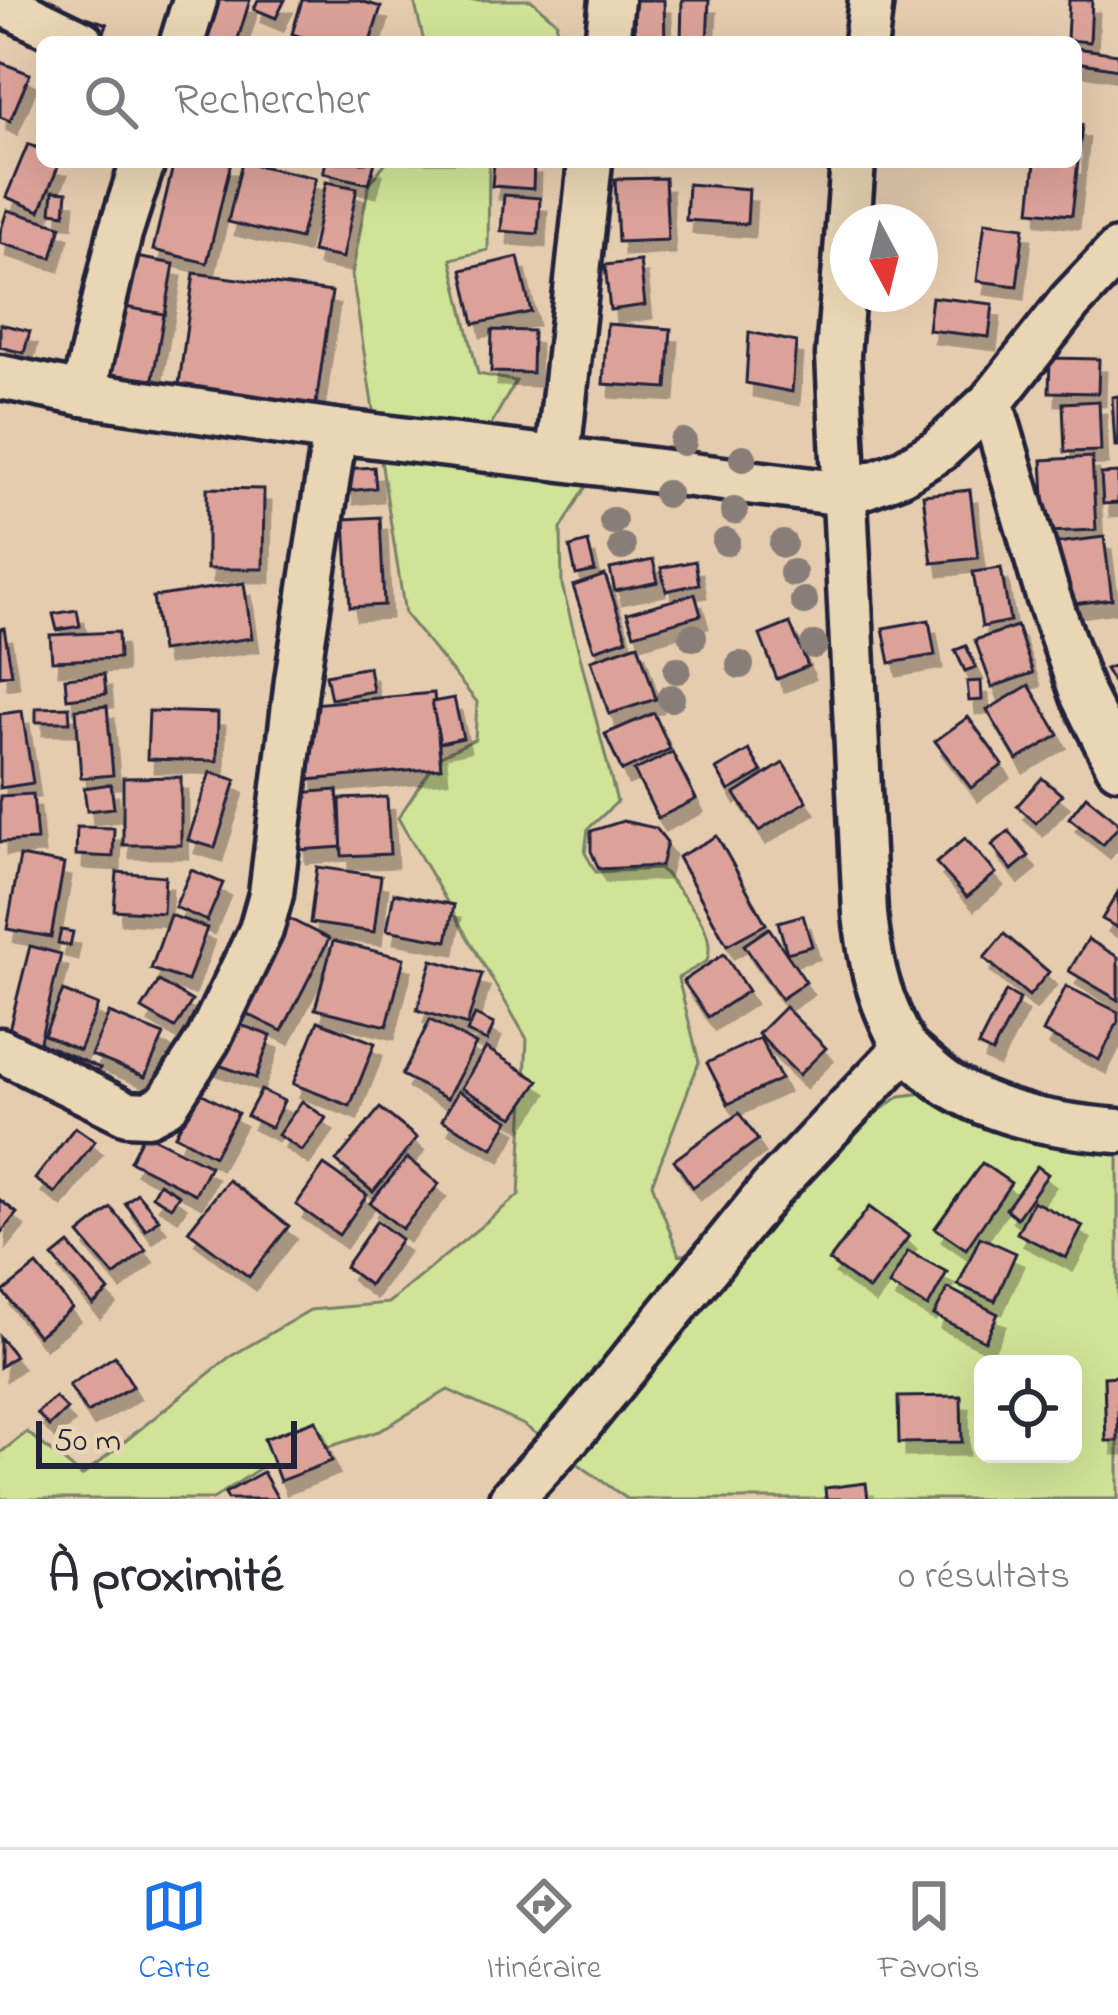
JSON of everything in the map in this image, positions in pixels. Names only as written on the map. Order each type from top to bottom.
[{"type":"street","points":[[184,36],[195,0]]},
{"type":"street","points":[[608,36],[613,0]]},
{"type":"street","points":[[867,36],[871,0]]},
{"type":"street","points":[[0,2],[70,36]]},
{"type":"street","points":[[83,394],[120,233],[141,168]]},
{"type":"street","points":[[558,456],[589,168]]},
{"type":"street","points":[[854,168],[838,356],[871,965],[885,1011],[904,1048],[948,1084],[1001,1109],[1060,1126],[1118,1131]]},
{"type":"street","points":[[0,377],[335,431],[845,494],[902,473],[939,450],[991,402],[1118,250]]},
{"type":"street","points":[[991,402],[1048,596],[1083,696],[1118,766]]},
{"type":"street","points":[[0,1050],[127,1113],[148,1114],[167,1104],[208,1040],[261,930],[271,894],[335,431]]},
{"type":"street","points":[[511,1499],[580,1424],[771,1189],[904,1048]]},
{"type":"green space","points":[[414,0],[531,0],[557,22],[555,36],[423,36]]},
{"type":"green space","points":[[381,168],[489,168],[488,250],[451,259],[478,374],[516,381],[482,440],[589,481],[561,529],[562,585],[617,802],[588,829],[585,853],[596,872],[659,869],[665,873],[697,914],[708,937],[707,961],[678,978],[699,1062],[652,1184],[679,1255],[742,1252],[833,1144],[900,1096],[941,1091],[1015,1094],[1118,1110],[1118,1499],[627,1499],[524,1425],[448,1390],[379,1431],[260,1468],[213,1499],[0,1499],[0,1453],[27,1432],[82,1476],[228,1358],[310,1310],[388,1303],[519,1195],[527,1039],[398,818],[439,757],[475,739],[477,702],[405,614],[352,275],[369,184]]},
{"type":"building","points":[[212,0],[250,0],[239,36],[201,36]]},
{"type":"building","points":[[258,0],[285,0],[276,18],[254,9]]},
{"type":"building","points":[[302,0],[357,0],[381,7],[372,36],[292,34]]},
{"type":"building","points":[[634,0],[664,0],[665,36],[635,36]]},
{"type":"building","points":[[682,0],[709,0],[707,36],[681,36]]},
{"type":"building","points":[[1069,0],[1092,0],[1090,42],[1082,41],[1082,36],[1067,36]]},
{"type":"building","points":[[74,13],[107,24],[103,36],[69,28]]},
{"type":"building","points":[[1082,49],[1118,54],[1118,69],[1082,63]]},
{"type":"building","points":[[0,62],[30,74],[10,121],[0,117]]},
{"type":"building","points":[[28,144],[36,147],[36,168],[58,168],[40,211],[6,197]]},
{"type":"building","points":[[173,168],[230,168],[207,263],[153,250]]},
{"type":"building","points":[[241,168],[270,168],[316,178],[300,239],[228,222]]},
{"type":"building","points":[[324,168],[373,168],[369,184],[323,173]]},
{"type":"building","points":[[494,168],[534,168],[533,189],[492,186]]},
{"type":"building","points":[[1034,168],[1077,168],[1072,215],[1030,211]]},
{"type":"building","points":[[665,178],[668,240],[618,242],[615,179]]},
{"type":"building","points":[[326,182],[357,188],[343,258],[312,252]]},
{"type":"building","points":[[688,184],[749,189],[747,224],[686,220]]},
{"type":"building","points":[[53,191],[67,192],[65,214],[51,212]]},
{"type":"building","points":[[504,195],[540,198],[538,234],[501,231]]},
{"type":"building","points":[[7,210],[61,226],[52,258],[0,243]]},
{"type":"building","points":[[985,222],[1024,227],[1017,286],[977,281]]},
{"type":"building","points":[[119,254],[174,264],[165,315],[110,305]]},
{"type":"building","points":[[518,257],[531,312],[474,324],[462,270]]},
{"type":"building","points":[[640,261],[645,305],[610,310],[605,265]]},
{"type":"building","points":[[194,273],[332,292],[314,418],[177,399]]},
{"type":"building","points":[[938,298],[993,304],[989,337],[928,330],[930,312],[938,312]]},
{"type":"building","points":[[119,306],[164,314],[151,390],[106,382]]},
{"type":"building","points":[[0,324],[30,331],[24,353],[0,347]]},
{"type":"building","points":[[607,324],[671,329],[667,388],[603,384]]},
{"type":"building","points":[[492,330],[533,331],[532,373],[491,372]]},
{"type":"building","points":[[749,332],[796,342],[792,392],[746,383]]},
{"type":"building","points":[[1050,358],[1099,359],[1098,393],[1049,392]]},
{"type":"building","points":[[1118,396],[1118,446],[1115,446],[1112,397]]},
{"type":"building","points":[[1099,401],[1101,451],[1065,452],[1063,403]]},
{"type":"building","points":[[1092,457],[1096,530],[1046,532],[1042,460]]},
{"type":"building","points":[[374,467],[376,488],[347,491],[345,469]]},
{"type":"building","points":[[1118,473],[1118,503],[1103,504],[1101,474]]},
{"type":"building","points":[[207,488],[264,489],[263,569],[207,569]]},
{"type":"building","points":[[970,490],[978,558],[932,563],[923,495]]},
{"type":"building","points":[[380,517],[384,605],[350,607],[345,519]]},
{"type":"building","points":[[1104,537],[1112,599],[1065,605],[1057,543]]},
{"type":"building","points":[[588,542],[595,571],[576,575],[570,547]]},
{"type":"building","points":[[653,560],[658,582],[615,591],[610,569]]},
{"type":"building","points":[[695,561],[699,584],[666,591],[661,568]]},
{"type":"building","points":[[1001,568],[1010,621],[982,627],[973,572]]},
{"type":"building","points":[[605,575],[627,639],[594,650],[573,586]]},
{"type":"building","points":[[244,583],[252,638],[161,651],[153,597]]},
{"type":"building","points":[[695,594],[701,615],[634,634],[627,613]]},
{"type":"building","points":[[77,610],[80,626],[57,630],[53,614]]},
{"type":"building","points":[[929,620],[935,655],[890,663],[883,628]]},
{"type":"building","points":[[790,623],[808,666],[777,679],[760,635]]},
{"type":"building","points":[[1017,626],[1033,673],[992,687],[975,640]]},
{"type":"building","points":[[4,628],[12,674],[0,676],[0,629]]},
{"type":"building","points":[[118,632],[119,658],[52,661],[50,635]]},
{"type":"building","points":[[638,644],[656,699],[609,714],[591,660]]},
{"type":"building","points":[[966,646],[976,667],[965,671],[955,650]]},
{"type":"building","points":[[1118,664],[1118,690],[1105,669]]},
{"type":"building","points":[[369,667],[373,691],[331,699],[326,675]]},
{"type":"building","points":[[104,674],[106,694],[67,699],[65,678]]},
{"type":"building","points":[[981,681],[982,700],[969,701],[967,682]]},
{"type":"building","points":[[1029,685],[1059,735],[1017,760],[987,710]]},
{"type":"building","points":[[434,693],[441,768],[307,780],[301,705]]},
{"type":"building","points":[[454,698],[463,738],[440,743],[432,702]]},
{"type":"building","points":[[107,706],[113,775],[81,778],[76,709]]},
{"type":"building","points":[[69,707],[70,722],[36,722],[36,708]]},
{"type":"building","points":[[22,711],[33,783],[0,788],[0,714]]},
{"type":"building","points":[[149,711],[218,713],[217,761],[147,759]]},
{"type":"building","points":[[654,713],[670,749],[622,771],[605,734]]},
{"type":"building","points":[[968,717],[1003,765],[971,788],[935,741]]},
{"type":"building","points":[[749,750],[762,772],[729,791],[716,769]]},
{"type":"building","points":[[672,752],[696,799],[658,818],[634,771]]},
{"type":"building","points":[[783,763],[807,801],[759,831],[735,794]]},
{"type":"building","points":[[210,772],[236,780],[215,848],[188,840]]},
{"type":"building","points":[[181,777],[181,845],[123,845],[123,778]]},
{"type":"building","points":[[1042,778],[1062,795],[1036,823],[1017,806]]},
{"type":"building","points":[[111,784],[114,808],[87,811],[84,788]]},
{"type":"building","points":[[337,790],[342,847],[299,850],[296,793]]},
{"type":"building","points":[[33,794],[37,840],[0,842],[0,796]]},
{"type":"building","points":[[1086,796],[1118,822],[1103,845],[1069,818]]},
{"type":"building","points":[[387,797],[390,854],[342,856],[340,799]]},
{"type":"building","points":[[623,821],[656,828],[667,842],[661,866],[599,869],[591,851],[591,831]]},
{"type":"building","points":[[77,827],[114,828],[113,857],[76,855]]},
{"type":"building","points":[[1009,831],[1029,856],[1012,870],[992,845]]},
{"type":"building","points":[[717,836],[766,924],[727,945],[678,857]]},
{"type":"building","points":[[965,838],[996,873],[967,897],[936,863]]},
{"type":"building","points":[[20,856],[64,864],[51,937],[7,929]]},
{"type":"building","points":[[317,867],[381,876],[374,932],[310,923]]},
{"type":"building","points":[[191,870],[223,883],[207,921],[175,907]]},
{"type":"building","points":[[117,872],[165,876],[163,913],[114,910]]},
{"type":"building","points":[[1118,892],[1118,928],[1102,919]]},
{"type":"building","points":[[394,893],[454,905],[447,941],[387,930]]},
{"type":"building","points":[[280,914],[329,939],[282,1031],[233,1007]]},
{"type":"building","points":[[170,915],[207,928],[188,981],[151,969]]},
{"type":"building","points":[[803,915],[812,946],[787,953],[778,922]]},
{"type":"building","points":[[769,928],[806,982],[781,999],[744,945]]},
{"type":"building","points":[[61,930],[73,932],[70,946],[58,943]]},
{"type":"building","points":[[1004,934],[1049,972],[1029,996],[984,958]]},
{"type":"building","points":[[1088,939],[1118,957],[1118,1000],[1069,971]]},
{"type":"building","points":[[333,941],[404,958],[387,1026],[315,1009]]},
{"type":"building","points":[[30,946],[61,954],[38,1049],[6,1042]]},
{"type":"building","points":[[724,954],[748,991],[708,1017],[683,981]]},
{"type":"building","points":[[432,960],[482,974],[467,1025],[417,1010]]},
{"type":"building","points":[[159,981],[192,1001],[175,1028],[142,1009]]},
{"type":"building","points":[[1066,986],[1118,1012],[1118,1022],[1099,1060],[1043,1032]]},
{"type":"building","points":[[63,991],[98,1005],[79,1050],[44,1035]]},
{"type":"building","points":[[1006,991],[1020,999],[992,1053],[978,1046]]},
{"type":"building","points":[[785,1007],[826,1048],[799,1075],[758,1034]]},
{"type":"building","points":[[109,1013],[164,1035],[145,1077],[91,1055]]},
{"type":"building","points":[[475,1015],[494,1024],[487,1041],[467,1032]]},
{"type":"building","points":[[225,1019],[271,1036],[256,1078],[210,1062]]},
{"type":"building","points":[[430,1020],[476,1044],[447,1099],[402,1075]]},
{"type":"building","points":[[318,1021],[375,1043],[350,1106],[293,1084]]},
{"type":"building","points":[[760,1038],[781,1079],[728,1104],[707,1063]]},
{"type":"building","points":[[48,1046],[100,1068],[92,1088],[40,1066]]},
{"type":"building","points":[[486,1048],[539,1081],[514,1117],[461,1088]]},
{"type":"building","points":[[261,1090],[284,1101],[271,1128],[247,1116]]},
{"type":"building","points":[[458,1091],[509,1120],[493,1148],[442,1120]]},
{"type":"building","points":[[199,1092],[238,1113],[214,1156],[175,1135]]},
{"type":"building","points":[[302,1101],[326,1118],[302,1151],[278,1135]]},
{"type":"building","points":[[380,1108],[417,1138],[373,1192],[336,1161]]},
{"type":"building","points":[[739,1113],[758,1140],[693,1187],[674,1160]]},
{"type":"building","points":[[75,1127],[95,1141],[55,1193],[35,1179]]},
{"type":"building","points":[[144,1133],[210,1166],[195,1194],[130,1161]]},
{"type":"building","points":[[407,1158],[439,1184],[402,1229],[370,1203]]},
{"type":"building","points":[[982,1163],[1011,1183],[966,1249],[935,1228]]},
{"type":"building","points":[[324,1165],[367,1195],[339,1235],[296,1205]]},
{"type":"building","points":[[1037,1166],[1048,1174],[1017,1218],[1006,1209]]},
{"type":"building","points":[[228,1180],[289,1226],[249,1277],[188,1231]]},
{"type":"building","points":[[159,1183],[179,1195],[171,1207],[152,1196]]},
{"type":"building","points":[[137,1193],[159,1219],[146,1230],[125,1203]]},
{"type":"building","points":[[0,1200],[17,1213],[0,1234]]},
{"type":"building","points":[[1033,1201],[1083,1226],[1066,1258],[1017,1233]]},
{"type":"building","points":[[869,1207],[909,1236],[869,1290],[829,1261]]},
{"type":"building","points":[[111,1208],[146,1250],[114,1276],[79,1234]]},
{"type":"building","points":[[377,1221],[401,1239],[369,1285],[345,1267]]},
{"type":"building","points":[[980,1237],[1016,1253],[995,1301],[958,1285]]},
{"type":"building","points":[[69,1244],[109,1291],[93,1305],[53,1257]]},
{"type":"building","points":[[908,1251],[947,1272],[928,1307],[889,1285]]},
{"type":"building","points":[[37,1265],[72,1308],[38,1336],[3,1292]]},
{"type":"building","points":[[948,1288],[998,1314],[985,1341],[934,1315]]},
{"type":"building","points":[[0,1337],[15,1356],[0,1367]]},
{"type":"building","points":[[115,1356],[133,1386],[87,1413],[69,1385]]},
{"type":"building","points":[[1118,1376],[1118,1441],[1106,1441],[1104,1377]]},
{"type":"building","points":[[961,1396],[962,1442],[899,1443],[898,1397]]},
{"type":"building","points":[[55,1397],[67,1409],[49,1426],[37,1413]]},
{"type":"building","points":[[316,1420],[332,1461],[280,1481],[264,1439]]},
{"type":"building","points":[[263,1472],[278,1499],[228,1499],[225,1493]]},
{"type":"building","points":[[866,1483],[868,1499],[826,1499],[825,1488]]}]
